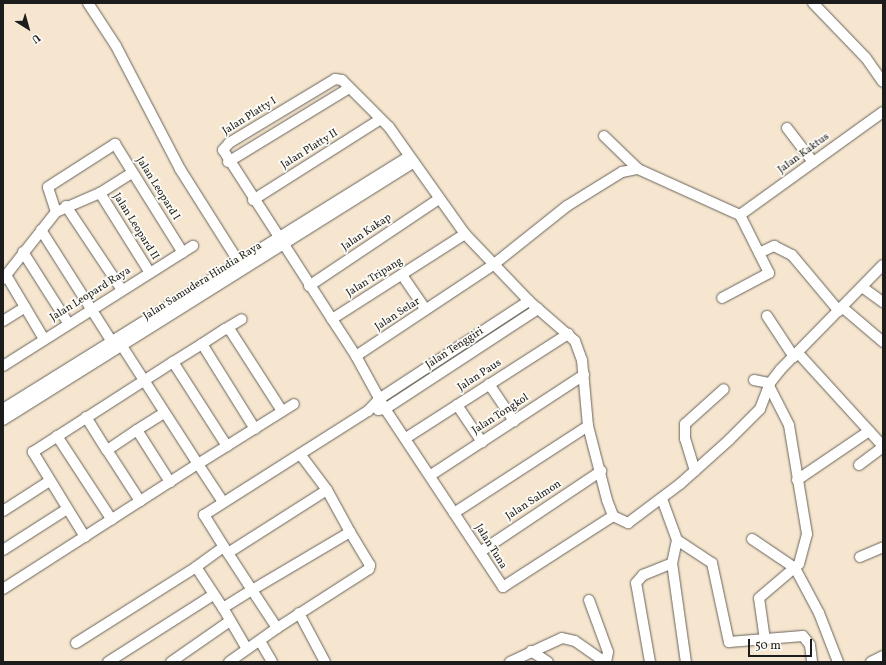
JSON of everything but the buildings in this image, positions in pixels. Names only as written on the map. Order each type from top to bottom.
[{"type":"street","points":[[88,3],[116,46],[180,169],[241,267]]},
{"type":"street","points":[[813,3],[864,56],[883,82]]},
{"type":"street","name":"Jalan Platty I","points":[[228,162],[223,150],[229,143],[334,79],[338,78],[349,88],[379,120],[389,127],[439,200],[465,234],[529,301],[568,334],[579,349],[584,375],[588,426],[613,516]]},
{"type":"street","points":[[349,88],[228,162],[356,356],[379,399]]},
{"type":"street","name":"Jalan Kaktus","points":[[740,215],[883,112]]},
{"type":"street","name":"Jalan Platty II","points":[[253,200],[379,120]]},
{"type":"street","points":[[787,128],[813,162]]},
{"type":"street","points":[[604,136],[638,169],[740,215],[769,273],[722,298]]},
{"type":"street","name":"Jalan Leopard I","points":[[56,212],[48,187],[108,146],[115,144],[182,253]]},
{"type":"street","name":"Jalan Samudera Hindia Raya","points":[[3,420],[91,361],[112,342],[228,275],[411,159]]},
{"type":"street","name":"Jalan Selar","points":[[356,356],[493,265],[567,206],[622,172],[638,169]]},
{"type":"street","points":[[44,339],[25,307],[4,277],[56,212],[66,206],[100,193],[132,173]]},
{"type":"street","name":"Jalan Leopard II","points":[[100,193],[150,273]]},
{"type":"street","name":"Jalan Kakap","points":[[309,286],[439,200]]},
{"type":"street","points":[[66,206],[122,290]]},
{"type":"street","points":[[41,230],[112,342]]},
{"type":"street","name":"Jalan Tripang","points":[[332,319],[465,234]]},
{"type":"street","name":"Jalan Leopard Raya","points":[[3,366],[68,323],[193,246]]},
{"type":"street","points":[[759,253],[774,246],[792,255],[841,309],[883,342]]},
{"type":"street","points":[[23,252],[68,323]]},
{"type":"street","points":[[613,516],[628,523],[662,499],[695,472],[760,409],[769,385],[883,264]]},
{"type":"street","name":"Jalan Samudera Hindia Raya","points":[[3,409],[91,361],[122,346],[228,275]]},
{"type":"street","points":[[402,275],[426,310]]},
{"type":"street","points":[[862,287],[883,302]]},
{"type":"street","name":"Jalan Tenggiri","points":[[368,411],[379,399],[529,301]]},
{"type":"street","points":[[3,321],[25,307]]},
{"type":"street","name":"Jalan Tenggiri","points":[[385,409],[538,309]]},
{"type":"street","points":[[768,316],[796,355],[883,446],[859,465]]},
{"type":"street","points":[[85,537],[48,482],[33,452],[86,416],[242,319]]},
{"type":"street","points":[[227,328],[282,412]]},
{"type":"street","name":"Jalan Paus","points":[[406,438],[568,334]]},
{"type":"street","points":[[202,344],[255,429]]},
{"type":"street","points":[[122,346],[143,381],[223,502]]},
{"type":"street","points":[[173,362],[227,446]]},
{"type":"street","name":"Jalan Tongkol","points":[[430,475],[584,375]]},
{"type":"street","points":[[754,380],[769,385],[787,418],[807,534],[804,551],[795,568],[759,598],[765,640]]},
{"type":"street","points":[[489,384],[514,421]]},
{"type":"street","points":[[695,472],[685,439],[685,424],[724,389]]},
{"type":"street","name":"Jalan Tuna","points":[[379,399],[406,438],[497,580],[507,587],[613,516]]},
{"type":"street","points":[[3,589],[294,404]]},
{"type":"street","points":[[457,405],[482,442]]},
{"type":"street","points":[[277,628],[204,514],[368,411],[385,409]]},
{"type":"street","points":[[107,450],[164,413]]},
{"type":"street","points":[[86,416],[140,501]]},
{"type":"street","points":[[454,513],[588,426]]},
{"type":"street","points":[[137,430],[170,482]]},
{"type":"street","points":[[797,480],[869,431]]},
{"type":"street","points":[[57,436],[112,520]]},
{"type":"street","points":[[229,662],[299,613],[370,568],[327,490],[300,454]]},
{"type":"street","name":"Jalan Salmon","points":[[480,552],[601,471]]},
{"type":"street","points":[[3,510],[48,482]]},
{"type":"street","points":[[76,643],[196,567],[327,490]]},
{"type":"street","points":[[662,499],[677,540],[672,563],[686,662]]},
{"type":"street","points":[[3,550],[67,509]]},
{"type":"street","points":[[223,608],[350,532]]},
{"type":"street","points":[[752,539],[795,568],[838,662]]},
{"type":"street","points":[[677,540],[712,563],[729,642],[803,636],[810,645],[812,662]]},
{"type":"street","points":[[860,557],[883,547]]},
{"type":"street","points":[[650,662],[636,583],[643,575],[672,563]]},
{"type":"street","points":[[196,567],[213,595],[223,608],[247,649]]},
{"type":"street","points":[[108,662],[213,595]]},
{"type":"street","points":[[510,662],[555,639],[568,639],[606,662],[608,652],[589,600]]},
{"type":"street","points":[[299,613],[325,662]]},
{"type":"street","points":[[171,662],[230,621]]},
{"type":"street","points":[[260,641],[272,662]]},
{"type":"street","points":[[531,651],[548,662]]},
{"type":"street","points":[[871,662],[883,656]]}]
